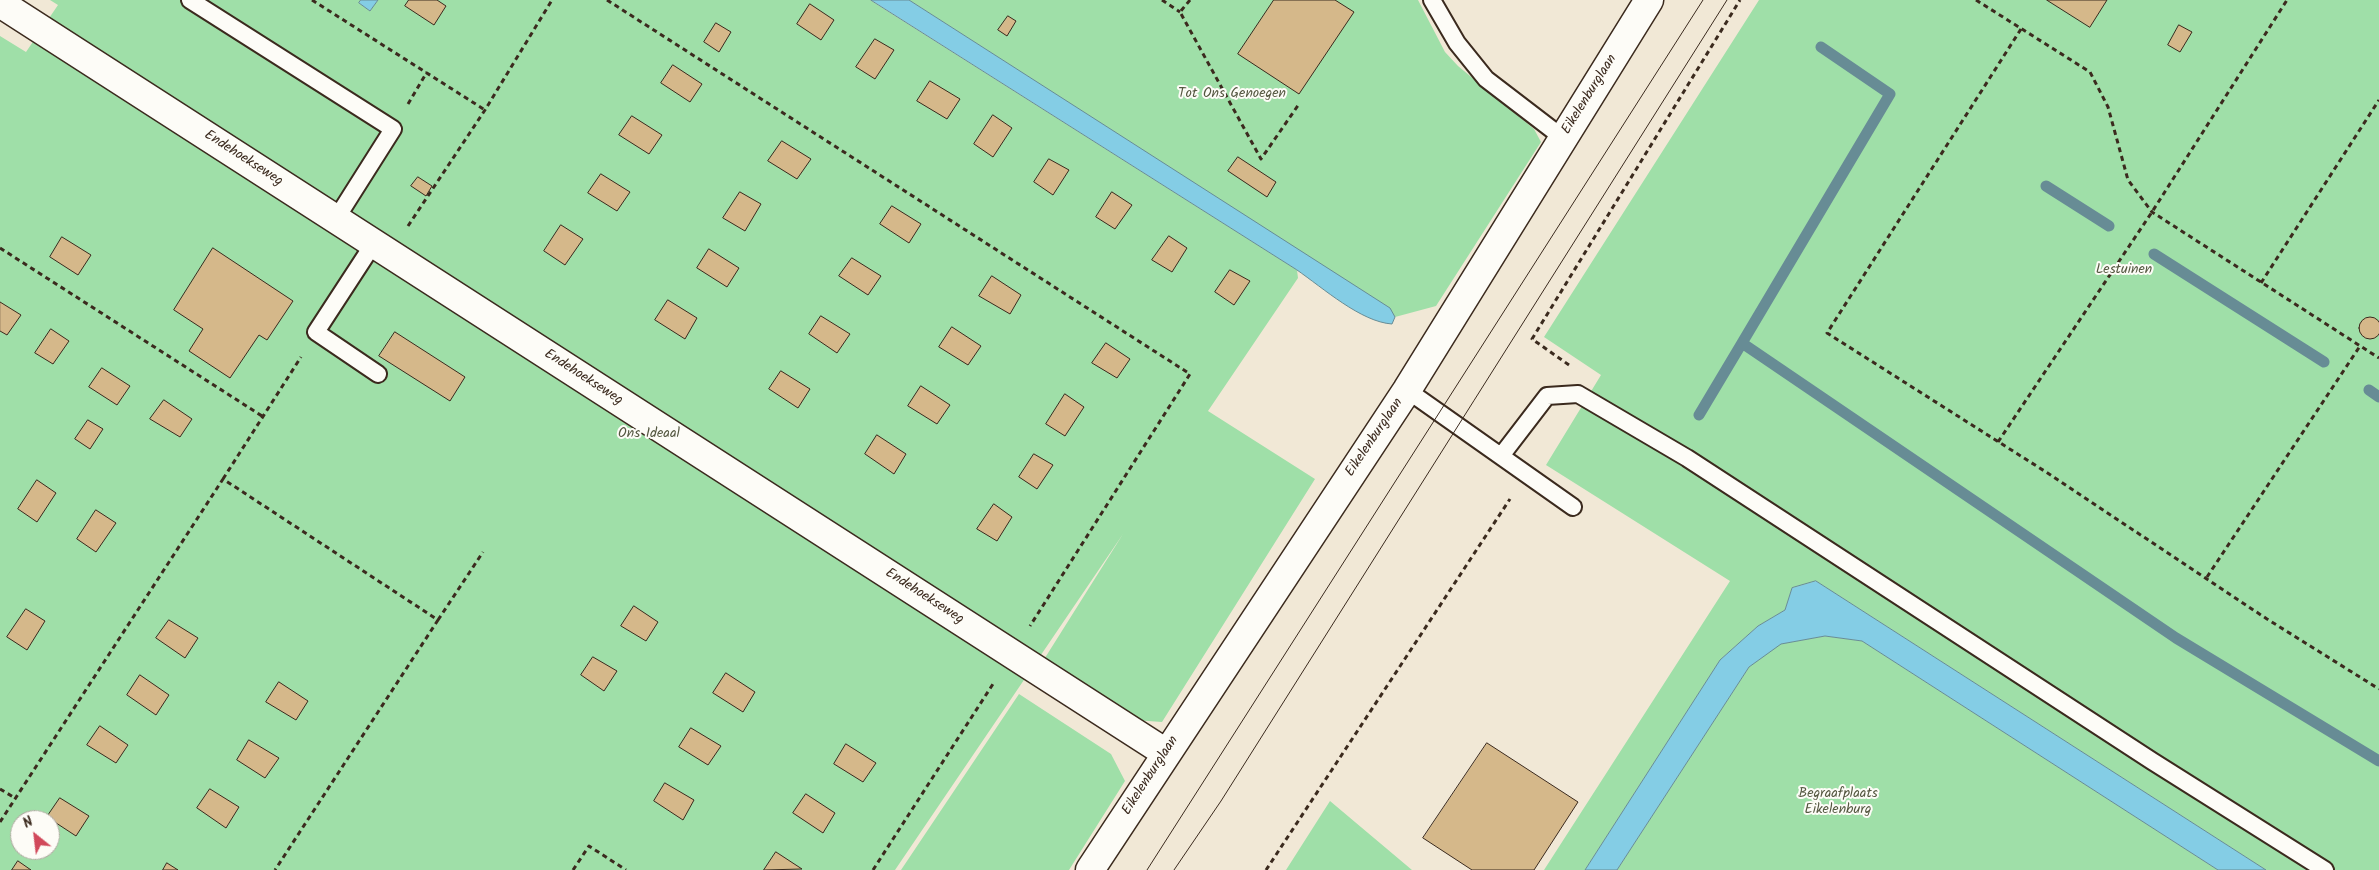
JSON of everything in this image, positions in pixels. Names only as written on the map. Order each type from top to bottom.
[{"type":"street","name":"Eikelenburglaan","points":[[1098,867],[1166,753],[1407,390],[1649,0]]},
{"type":"street","name":"Endehoekseweg","points":[[0,3],[1166,753]]},
{"type":"lane","points":[[190,0],[393,129],[336,218]]},
{"type":"lane","points":[[1432,0],[1457,43],[1486,79],[1563,138]]},
{"type":"lane","points":[[378,374],[316,332],[382,248]]},
{"type":"lane","points":[[1407,390],[1573,507]]},
{"type":"lane","points":[[1501,456],[1547,396],[1578,394],[1687,458],[2152,761],[2325,870]]},
{"type":"path","points":[[312,0],[485,110]]},
{"type":"path","points":[[382,248],[485,110],[552,0]]},
{"type":"path","points":[[607,0],[1190,374],[873,870]]},
{"type":"path","points":[[1162,0],[1180,12],[1261,159],[1299,104]]},
{"type":"path","points":[[1180,12],[1190,0]]},
{"type":"path","points":[[1578,394],[1590,379],[1532,339],[1740,0]]},
{"type":"path","points":[[1976,0],[2090,72],[2108,107],[2128,180],[2152,212],[2379,358]]},
{"type":"path","points":[[1998,442],[2152,212],[2287,0]]},
{"type":"path","points":[[2021,29],[1827,333],[2207,577],[2267,619],[2379,689]]},
{"type":"path","points":[[393,129],[427,72]]},
{"type":"path","points":[[2262,283],[2379,100]]},
{"type":"path","points":[[0,248],[262,416]]},
{"type":"path","points":[[0,822],[316,332]]},
{"type":"path","points":[[2207,577],[2360,346]]},
{"type":"path","points":[[1266,870],[1526,474]]},
{"type":"path","points":[[223,478],[438,620]]},
{"type":"path","points":[[275,870],[483,552]]},
{"type":"path","points":[[0,788],[15,798]]},
{"type":"path","points":[[573,870],[589,846],[626,870]]},
{"type":"green space","name":"Ons Ideaal","points":[[50,0],[361,0],[359,3],[370,11],[378,0],[870,0],[1297,270],[1298,278],[1208,411],[1315,479],[1162,722],[1134,720],[1043,661],[1123,534],[895,870],[0,870],[0,36],[26,52],[58,5]]},
{"type":"green space","name":"Tot Ons Genoegen","points":[[909,0],[1418,0],[1445,52],[1458,66],[1534,129],[1541,142],[1436,306],[1395,317],[1368,295]]},
{"type":"green space","name":"Lestuinen","points":[[1759,0],[2379,0],[2379,870],[2266,870],[1816,581],[1792,588],[1785,610],[1758,626],[1720,660],[1585,870],[1544,870],[1730,581],[1546,465],[1601,375],[1544,337]]},
{"type":"green space","name":"Begraafplaats Eikelenburg","points":[[1825,636],[1862,641],[2218,870],[1617,870],[1749,667],[1780,644]]},
{"type":"green space","points":[[1019,694],[1111,754],[1125,781],[1069,870],[901,870]]},
{"type":"green space","points":[[1330,801],[1412,870],[1286,870]]},
{"type":"water","points":[[361,0],[378,0],[370,11],[359,3]]},
{"type":"water","points":[[871,0],[909,0],[1390,308],[1395,317],[1392,324],[1380,322],[1355,311],[1297,270]]},
{"type":"water","points":[[1816,581],[2266,870],[2218,870],[1862,641],[1825,636],[1781,644],[1749,667],[1617,870],[1585,870],[1720,660],[1758,626],[1785,610],[1792,588]]},
{"type":"building","points":[[409,0],[437,0],[446,6],[434,25],[405,6]]},
{"type":"building","points":[[1274,0],[1335,0],[1354,12],[1299,94],[1238,54]]},
{"type":"building","points":[[2047,0],[2107,0],[2090,27]]},
{"type":"building","points":[[810,4],[834,20],[821,40],[797,24]]},
{"type":"building","points":[[1008,16],[1016,21],[1007,36],[998,30]]},
{"type":"building","points":[[716,23],[731,32],[719,52],[704,42]]},
{"type":"building","points":[[2179,25],[2192,32],[2180,52],[2168,45]]},
{"type":"building","points":[[875,39],[894,50],[875,79],[856,67]]},
{"type":"building","points":[[673,65],[702,84],[690,102],[661,83]]},
{"type":"building","points":[[930,81],[960,99],[947,119],[917,101]]},
{"type":"building","points":[[993,115],[1012,128],[993,157],[974,144]]},
{"type":"building","points":[[632,116],[662,135],[649,154],[619,135]]},
{"type":"building","points":[[782,141],[811,159],[797,179],[768,161]]},
{"type":"building","points":[[1238,157],[1276,182],[1267,197],[1228,171]]},
{"type":"building","points":[[1049,159],[1069,170],[1053,195],[1034,182]]},
{"type":"building","points":[[601,174],[630,192],[617,211],[588,193]]},
{"type":"building","points":[[418,177],[432,186],[426,196],[411,186]]},
{"type":"building","points":[[740,192],[761,204],[745,231],[723,218]]},
{"type":"building","points":[[1112,192],[1132,205],[1115,229],[1096,217]]},
{"type":"building","points":[[892,206],[921,224],[909,243],[880,224]]},
{"type":"building","points":[[561,225],[583,239],[565,265],[544,251]]},
{"type":"building","points":[[1169,236],[1187,248],[1172,272],[1152,260]]},
{"type":"building","points":[[62,237],[91,255],[78,275],[50,257]]},
{"type":"building","points":[[213,248],[293,301],[267,340],[259,335],[230,378],[189,351],[203,329],[174,310]]},
{"type":"building","points":[[709,249],[739,268],[727,287],[697,268]]},
{"type":"building","points":[[852,258],[881,276],[868,295],[839,276]]},
{"type":"building","points":[[1230,270],[1250,281],[1234,305],[1215,292]]},
{"type":"building","points":[[992,276],[1021,295],[1010,314],[979,296]]},
{"type":"building","points":[[668,300],[697,318],[685,339],[655,320]]},
{"type":"building","points":[[0,302],[21,315],[7,335],[0,331]]},
{"type":"building","points":[[821,316],[850,334],[837,353],[809,334]]},
{"type":"building","points":[[2370,317],[2378,320],[2381,328],[2378,336],[2370,339],[2362,336],[2359,328],[2362,320]]},
{"type":"building","points":[[952,327],[981,346],[968,365],[939,347]]},
{"type":"building","points":[[51,329],[69,341],[53,364],[35,353]]},
{"type":"building","points":[[395,332],[465,377],[450,401],[379,356]]},
{"type":"building","points":[[1106,343],[1130,359],[1117,378],[1092,363]]},
{"type":"building","points":[[102,368],[130,386],[117,405],[89,387]]},
{"type":"building","points":[[781,371],[810,389],[798,408],[769,389]]},
{"type":"building","points":[[921,386],[950,405],[937,424],[908,406]]},
{"type":"building","points":[[1065,394],[1084,407],[1065,436],[1046,424]]},
{"type":"building","points":[[164,400],[192,419],[180,437],[150,419]]},
{"type":"building","points":[[88,420],[103,429],[90,449],[75,439]]},
{"type":"building","points":[[877,435],[906,454],[894,474],[865,454]]},
{"type":"building","points":[[1034,454],[1053,465],[1037,489],[1019,477]]},
{"type":"building","points":[[37,480],[56,493],[37,522],[18,509]]},
{"type":"building","points":[[994,504],[1012,517],[997,541],[977,529]]},
{"type":"building","points":[[96,510],[116,523],[96,552],[77,539]]},
{"type":"building","points":[[634,606],[658,622],[646,641],[621,626]]},
{"type":"building","points":[[26,609],[45,621],[27,650],[7,637]]},
{"type":"building","points":[[169,620],[198,638],[185,658],[156,638]]},
{"type":"building","points":[[593,657],[617,671],[604,691],[581,675]]},
{"type":"building","points":[[726,673],[755,692],[743,712],[713,693]]},
{"type":"building","points":[[140,675],[169,695],[156,715],[127,695]]},
{"type":"building","points":[[279,682],[308,701],[296,720],[266,702]]},
{"type":"building","points":[[100,726],[128,745],[116,763],[87,745]]},
{"type":"building","points":[[691,728],[721,746],[708,765],[679,747]]},
{"type":"building","points":[[249,740],[279,758],[265,778],[237,760]]},
{"type":"building","points":[[1487,743],[1578,802],[1534,870],[1472,870],[1423,838]]},
{"type":"building","points":[[846,744],[876,763],[863,782],[834,764]]},
{"type":"building","points":[[665,783],[694,800],[683,820],[654,801]]},
{"type":"building","points":[[210,789],[239,807],[226,828],[197,808]]},
{"type":"building","points":[[806,794],[835,813],[823,833],[793,813]]},
{"type":"building","points":[[60,798],[89,816],[76,836],[60,826],[60,810],[52,810]]},
{"type":"building","points":[[776,852],[802,869],[764,870]]},
{"type":"building","points":[[18,861],[31,870],[12,870]]},
{"type":"building","points":[[167,863],[178,870],[163,870]]},
{"type":"waterway","points":[[1821,47],[1890,94],[1742,343],[2176,638],[2379,761]]},
{"type":"waterway","points":[[2046,186],[2109,226]]},
{"type":"waterway","points":[[2154,254],[2324,362]]},
{"type":"waterway","points":[[1699,415],[1742,343]]},
{"type":"waterway","points":[[2369,390],[2379,397]]},
{"type":"tram line","points":[[1147,870],[1703,0]]},
{"type":"tram line","points":[[1174,870],[1221,801],[1727,0]]}]
